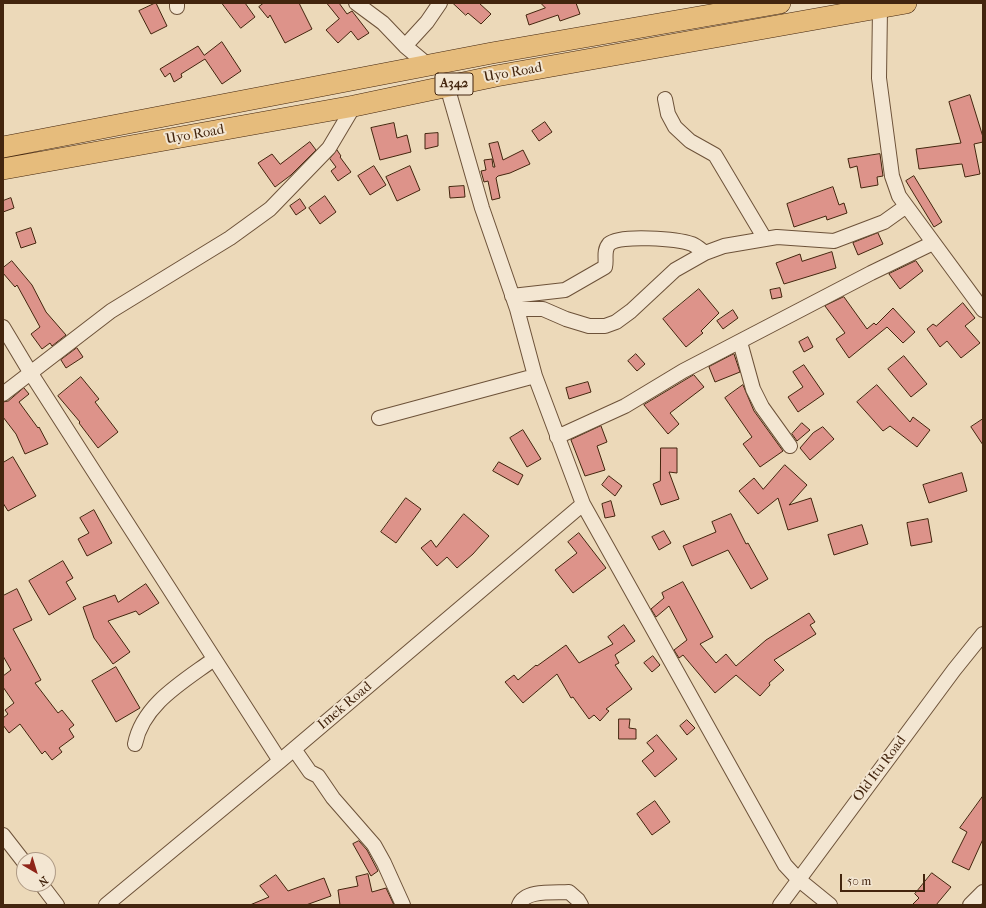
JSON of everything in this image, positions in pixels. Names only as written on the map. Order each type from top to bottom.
[{"type":"highway","name":"Uyo Road","points":[[3,147],[429,66],[780,3]]},
{"type":"highway","name":"Uyo Road","points":[[3,169],[354,106],[447,86],[762,28],[880,9],[906,3]]},
{"type":"street","points":[[356,3],[383,23],[405,46],[429,66]]},
{"type":"street","points":[[405,46],[427,22],[440,3]]},
{"type":"street","points":[[880,9],[879,78],[881,100],[892,176],[898,196],[983,310]]},
{"type":"street","points":[[447,86],[482,208],[517,309],[535,376],[583,504],[785,865],[798,879],[830,905]]},
{"type":"street","points":[[665,100],[668,114],[675,127],[690,141],[715,155],[765,239]]},
{"type":"street","points":[[3,394],[111,311],[230,238],[270,209],[329,148],[354,106]]},
{"type":"street","points":[[517,309],[543,309],[566,320],[589,326],[605,326],[616,322],[631,311],[675,270],[705,253],[724,246],[765,239],[777,238],[834,241],[884,222],[905,207]]},
{"type":"street","points":[[512,296],[558,292],[571,287],[604,267],[606,262],[604,254],[609,244],[617,240],[632,238],[670,240],[692,244],[705,253]]},
{"type":"street","points":[[557,437],[625,406],[683,371],[871,272],[933,243]]},
{"type":"street","points":[[3,327],[30,372],[280,761]]},
{"type":"street","points":[[740,342],[753,389],[762,407],[790,446]]},
{"type":"street","points":[[379,418],[535,376]]},
{"type":"street","name":"Imek Road","points":[[106,905],[280,761],[583,504]]},
{"type":"street","name":"Old Itu Road","points":[[780,905],[954,670],[983,634]]},
{"type":"street","points":[[135,744],[138,732],[162,698],[214,660]]},
{"type":"street","points":[[294,749],[310,772],[318,776],[333,798],[374,845],[403,905]]},
{"type":"street","points":[[3,835],[16,852]]},
{"type":"street","points":[[47,892],[57,905]]},
{"type":"street","points":[[520,905],[525,897],[532,894],[569,892],[581,905]]},
{"type":"street","points":[[970,905],[983,892]]},
{"type":"building","points":[[156,3],[167,26],[151,34],[139,11]]},
{"type":"building","points":[[222,3],[245,3],[255,17],[241,28]]},
{"type":"building","points":[[264,3],[299,3],[312,29],[285,43],[270,15],[268,18],[259,7]]},
{"type":"building","points":[[327,3],[339,3],[347,14],[352,11],[369,33],[358,40],[351,31],[338,43],[326,30],[339,19]]},
{"type":"building","points":[[453,3],[479,3],[491,14],[481,24],[468,13],[466,15]]},
{"type":"building","points":[[541,3],[576,3],[580,14],[560,21],[558,15],[529,25],[526,15],[545,8]]},
{"type":"building","points":[[222,42],[241,71],[222,84],[205,59],[181,74],[182,77],[174,82],[170,73],[165,77],[160,69],[198,46],[204,55]]},
{"type":"building","points":[[970,95],[983,137],[983,142],[974,144],[980,174],[965,177],[962,164],[919,169],[916,149],[961,143],[949,102]]},
{"type":"building","points":[[545,122],[552,132],[539,141],[532,131]]},
{"type":"building","points":[[394,123],[397,138],[407,135],[411,152],[380,160],[371,128]]},
{"type":"building","points":[[438,133],[438,146],[425,149],[425,134]]},
{"type":"building","points":[[310,142],[316,150],[291,175],[275,187],[258,163],[272,154],[280,164]]},
{"type":"building","points":[[498,142],[503,160],[523,150],[530,164],[510,173],[498,176],[496,178],[500,198],[492,200],[488,181],[484,182],[481,171],[486,170],[484,160],[492,159],[493,167],[495,167],[489,144]]},
{"type":"building","points":[[337,150],[341,156],[340,157],[351,172],[338,181],[331,171],[336,167],[330,159]]},
{"type":"building","points":[[880,154],[883,176],[877,177],[878,185],[861,188],[857,166],[850,168],[848,159]]},
{"type":"building","points":[[374,166],[386,185],[370,195],[358,176]]},
{"type":"building","points":[[410,166],[420,190],[397,201],[386,177]]},
{"type":"building","points":[[914,176],[942,222],[934,227],[906,181]]},
{"type":"building","points":[[464,186],[465,197],[450,198],[449,187]]},
{"type":"building","points":[[833,187],[839,205],[844,203],[847,213],[827,220],[826,216],[794,227],[787,204]]},
{"type":"building","points":[[325,196],[336,212],[320,224],[309,208]]},
{"type":"building","points":[[11,198],[14,208],[3,212],[3,201]]},
{"type":"building","points":[[300,199],[306,208],[296,215],[290,206]]},
{"type":"building","points":[[31,228],[36,243],[21,248],[16,233]]},
{"type":"building","points":[[878,233],[883,244],[858,255],[853,243]]},
{"type":"building","points":[[832,252],[836,268],[784,284],[776,263],[800,254],[802,261]]},
{"type":"building","points":[[12,261],[32,285],[46,312],[66,335],[52,346],[50,343],[42,349],[31,334],[40,327],[17,285],[15,287],[3,273],[3,268]]},
{"type":"building","points":[[916,261],[923,271],[900,289],[889,274]]},
{"type":"building","points":[[780,288],[782,297],[772,299],[770,290]]},
{"type":"building","points":[[699,289],[719,313],[701,331],[703,333],[686,347],[663,319]]},
{"type":"building","points":[[844,297],[867,329],[874,323],[876,325],[893,308],[915,332],[903,343],[887,327],[849,358],[836,339],[845,333],[825,306]]},
{"type":"building","points":[[963,303],[975,318],[965,326],[980,343],[961,358],[947,341],[940,347],[927,329],[933,324],[936,326]]},
{"type":"building","points":[[733,310],[738,318],[723,329],[717,321]]},
{"type":"building","points":[[808,337],[813,347],[804,352],[799,342]]},
{"type":"building","points":[[77,348],[83,357],[66,368],[61,360]]},
{"type":"building","points":[[636,354],[645,364],[637,371],[628,361]]},
{"type":"building","points":[[734,354],[740,372],[715,382],[709,367]]},
{"type":"building","points":[[904,356],[927,384],[911,397],[888,369]]},
{"type":"building","points":[[804,365],[824,394],[798,412],[788,397],[803,387],[793,372]]},
{"type":"building","points":[[694,375],[704,387],[670,413],[679,424],[668,434],[644,405]]},
{"type":"building","points":[[81,377],[99,399],[95,402],[118,432],[98,448],[79,423],[80,422],[58,396]]},
{"type":"building","points":[[588,382],[591,392],[569,399],[566,388]]},
{"type":"building","points":[[743,385],[754,411],[783,451],[760,467],[743,444],[752,437],[725,398]]},
{"type":"building","points":[[877,385],[910,422],[913,417],[930,430],[917,447],[890,426],[883,431],[857,402]]},
{"type":"building","points":[[24,388],[29,394],[19,402],[38,428],[39,427],[48,444],[25,454],[16,434],[3,417],[3,402],[8,401]]},
{"type":"building","points":[[983,419],[983,445],[971,427]]},
{"type":"building","points":[[802,423],[810,430],[797,441],[792,434]]},
{"type":"building","points":[[601,426],[607,442],[597,446],[605,470],[585,476],[571,440]]},
{"type":"building","points":[[823,427],[834,439],[810,460],[800,448],[813,433]]},
{"type":"building","points":[[523,430],[541,459],[527,467],[510,438]]},
{"type":"building","points":[[661,448],[677,448],[677,473],[669,472],[679,499],[661,505],[653,484],[660,481]]},
{"type":"building","points":[[13,457],[36,496],[8,511],[3,503],[3,463]]},
{"type":"building","points":[[499,462],[523,475],[518,485],[493,471]]},
{"type":"building","points":[[785,465],[807,485],[789,505],[811,498],[818,521],[788,530],[778,498],[758,514],[739,491],[754,478],[763,489]]},
{"type":"building","points":[[962,473],[967,491],[929,503],[923,485]]},
{"type":"building","points":[[609,476],[622,486],[615,496],[602,485]]},
{"type":"building","points":[[406,498],[421,509],[396,543],[381,532]]},
{"type":"building","points":[[611,501],[615,516],[605,518],[602,504]]},
{"type":"building","points":[[94,510],[112,543],[87,556],[78,539],[89,533],[80,518]]},
{"type":"building","points":[[464,514],[489,536],[473,554],[457,568],[447,557],[437,566],[421,548],[431,540],[436,547]]},
{"type":"building","points":[[731,514],[746,544],[748,543],[768,579],[751,589],[728,550],[692,566],[683,546],[716,532],[712,522]]},
{"type":"building","points":[[928,519],[932,542],[911,546],[907,523]]},
{"type":"building","points":[[862,525],[868,544],[834,555],[828,535]]},
{"type":"building","points":[[664,531],[671,543],[659,550],[652,537]]},
{"type":"building","points":[[579,533],[606,568],[573,593],[555,570],[577,553],[568,542]]},
{"type":"building","points":[[63,561],[73,578],[66,582],[76,599],[49,615],[29,581]]},
{"type":"building","points":[[683,582],[713,637],[700,644],[716,663],[726,654],[736,666],[766,640],[809,613],[815,622],[810,625],[816,634],[774,660],[784,670],[769,683],[770,685],[760,696],[736,675],[715,693],[683,655],[679,658],[674,650],[687,640],[669,606],[656,617],[651,609],[664,598],[662,593]]},
{"type":"building","points":[[146,584],[159,603],[139,615],[136,611],[108,621],[130,652],[113,664],[94,638],[83,607],[115,595],[118,602]]},
{"type":"building","points":[[17,589],[32,620],[13,629],[41,680],[35,683],[58,713],[62,710],[74,725],[69,729],[74,737],[59,748],[62,752],[52,760],[45,751],[42,754],[20,724],[9,733],[3,725],[3,718],[8,714],[5,710],[14,703],[3,687],[3,676],[11,670],[3,656],[3,596]]},
{"type":"building","points":[[624,625],[635,641],[615,655],[619,663],[615,665],[632,689],[606,709],[609,711],[600,721],[594,715],[589,719],[573,697],[571,698],[557,674],[523,703],[505,682],[514,675],[518,680],[536,665],[537,666],[566,645],[579,663],[613,644],[608,637]]},
{"type":"building","points":[[653,656],[660,665],[652,672],[644,663]]},
{"type":"building","points":[[116,667],[140,708],[116,722],[92,681]]},
{"type":"building","points":[[619,719],[630,719],[629,728],[636,729],[636,739],[619,739]]},
{"type":"building","points":[[687,720],[695,728],[687,735],[680,726]]},
{"type":"building","points":[[657,735],[677,759],[655,777],[642,761],[654,751],[647,743]]},
{"type":"building","points":[[983,796],[983,839],[969,870],[952,862],[967,832],[960,828]]},
{"type":"building","points":[[655,801],[670,822],[652,835],[637,814]]},
{"type":"building","points":[[359,841],[367,850],[378,871],[371,876],[353,844]]},
{"type":"building","points":[[932,873],[951,887],[936,905],[912,905],[919,898],[915,894]]},
{"type":"building","points":[[368,874],[372,892],[386,888],[394,905],[340,905],[338,890],[358,886],[356,877]]},
{"type":"building","points":[[276,875],[288,891],[324,878],[331,896],[306,905],[250,905],[269,897],[260,886]]}]
